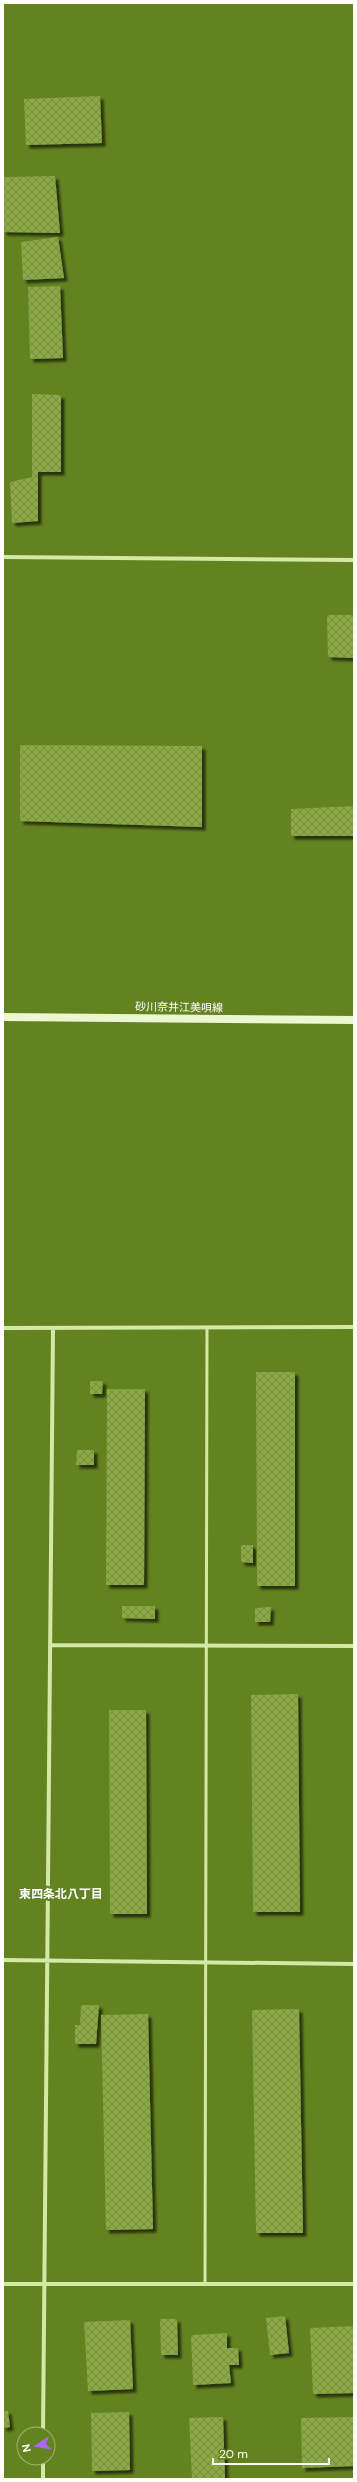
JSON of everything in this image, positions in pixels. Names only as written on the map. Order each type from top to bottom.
[{"type":"main road","name":"砂川奈井江美唄線","points":[[3,1016],[354,1020]]},
{"type":"street","points":[[3,557],[354,560]]},
{"type":"street","points":[[3,1328],[354,1327]]},
{"type":"street","points":[[43,2426],[46,1960],[54,1329]]},
{"type":"street","points":[[50,1645],[354,1646]]},
{"type":"street","points":[[3,1960],[354,1964]]},
{"type":"street","points":[[3,2284],[43,2282],[354,2284]]},
{"type":"street","points":[[43,2466],[43,2479]]},
{"type":"lane","points":[[205,2283],[207,1962],[205,1645],[207,1328]]},
{"type":"building","points":[[100,96],[102,143],[26,145],[24,99]]},
{"type":"building","points":[[55,176],[60,233],[3,232],[3,177]]},
{"type":"building","points":[[58,237],[64,278],[23,280],[21,242]]},
{"type":"building","points":[[60,286],[63,358],[30,359],[28,287]]},
{"type":"building","points":[[32,394],[61,395],[61,472],[38,472],[38,521],[12,523],[10,482],[32,477]]},
{"type":"building","points":[[327,615],[354,615],[354,658],[328,657]]},
{"type":"building","points":[[20,745],[202,746],[202,827],[20,821]]},
{"type":"building","points":[[354,806],[354,836],[291,836],[291,809]]},
{"type":"building","points":[[256,1372],[295,1372],[295,1586],[257,1586]]},
{"type":"building","points":[[90,1381],[103,1381],[102,1394],[90,1394]]},
{"type":"building","points":[[107,1389],[145,1389],[144,1585],[106,1585]]},
{"type":"building","points":[[77,1450],[94,1450],[94,1465],[76,1465]]},
{"type":"building","points":[[241,1545],[253,1545],[253,1563],[241,1562]]},
{"type":"building","points":[[122,1606],[155,1606],[155,1619],[122,1618]]},
{"type":"building","points":[[271,1607],[270,1622],[255,1622],[255,1608]]},
{"type":"building","points":[[298,1694],[300,1912],[253,1912],[251,1695]]},
{"type":"building","points":[[109,1710],[146,1710],[147,1914],[110,1914]]},
{"type":"building","points":[[81,2005],[99,2005],[96,2044],[75,2044],[75,2025],[80,2025]]},
{"type":"building","points":[[299,2009],[303,2233],[256,2233],[252,2010]]},
{"type":"building","points":[[148,2014],[153,2229],[106,2230],[101,2015]]},
{"type":"building","points":[[285,2316],[289,2353],[270,2355],[266,2318]]},
{"type":"building","points":[[160,2319],[177,2319],[178,2355],[161,2355]]},
{"type":"building","points":[[130,2320],[133,2389],[88,2391],[84,2322]]},
{"type":"building","points":[[354,2326],[354,2393],[313,2394],[310,2328]]},
{"type":"building","points":[[227,2333],[227,2348],[238,2348],[239,2365],[229,2365],[231,2383],[193,2385],[191,2335]]},
{"type":"building","points":[[3,2411],[8,2411],[10,2427],[3,2428]]},
{"type":"building","points":[[129,2412],[130,2470],[92,2471],[91,2413]]},
{"type":"building","points":[[223,2417],[225,2478],[192,2479],[189,2418]]},
{"type":"building","points":[[354,2417],[354,2466],[302,2468],[301,2418]]},
{"type":"district","name":"東四条北八丁目","points":[[61,1894]]}]
